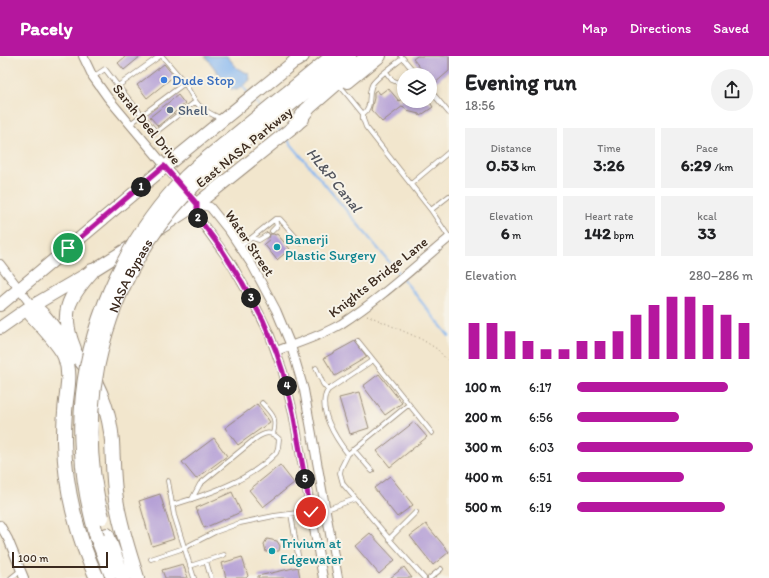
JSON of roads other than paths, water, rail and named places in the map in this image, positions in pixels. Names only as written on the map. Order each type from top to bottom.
[{"type":"highway","name":"NASA Bypass","points":[[297,92],[333,56]]},
{"type":"highway","name":"NASA Bypass","points":[[123,578],[90,510],[84,477],[82,451],[81,415],[83,392],[90,351],[100,318],[114,282],[128,254],[141,233],[178,186],[203,162],[297,92],[349,56]]},
{"type":"highway","points":[[296,124],[309,107],[368,56]]},
{"type":"highway","points":[[78,357],[68,334],[66,316],[69,304],[76,291],[92,271]]},
{"type":"highway","points":[[97,578],[78,527],[68,486],[64,444],[65,410],[68,387],[68,370],[65,356],[31,314],[32,306],[38,310],[78,357],[92,376],[100,392],[107,412],[112,440],[116,499],[122,530],[137,578]]},
{"type":"highway","name":"NASA Bypass","points":[[102,536],[113,578]]},
{"type":"main road","name":"East NASA Parkway","points":[[0,328],[32,306],[184,214],[380,56]]},
{"type":"main road","points":[[0,305],[164,166],[299,57]]},
{"type":"street","name":"Sarah Deel Drive","points":[[83,56],[93,77],[108,98],[197,204]]},
{"type":"street","name":"Water Street","points":[[322,578],[293,412],[276,351],[263,320],[242,282],[220,247],[197,216],[197,204],[210,207],[240,247],[266,289],[290,346],[304,390],[338,578]]},
{"type":"street","name":"Knights Bridge Lane","points":[[276,351],[324,333],[341,324],[388,289],[449,237]]},
{"type":"street","points":[[0,264],[32,306]]},
{"type":"street","points":[[0,525],[8,539],[24,578]]},
{"type":"lane","points":[[118,86],[161,56],[185,83],[195,102],[200,108],[222,120]]},
{"type":"lane","points":[[363,114],[367,111],[370,105],[372,84],[402,57],[411,68]]},
{"type":"lane","points":[[93,77],[106,69],[156,132],[195,102]]},
{"type":"lane","points":[[386,72],[392,80],[397,82]]},
{"type":"lane","points":[[130,124],[185,83]]},
{"type":"lane","points":[[341,87],[363,114],[363,120],[366,127],[431,210],[449,237]]},
{"type":"lane","points":[[437,98],[449,113]]},
{"type":"lane","points":[[411,184],[449,152]]},
{"type":"lane","points":[[431,210],[449,196]]},
{"type":"lane","points":[[240,247],[275,219],[280,219],[301,243]]},
{"type":"lane","points":[[272,231],[277,226],[275,219]]},
{"type":"lane","points":[[252,238],[259,240],[267,235]]},
{"type":"lane","points":[[358,341],[432,433]]},
{"type":"lane","points":[[348,454],[335,436],[324,408],[324,396],[328,390],[373,360]]},
{"type":"lane","points":[[316,368],[323,384],[328,390]]},
{"type":"lane","points":[[262,403],[275,419],[273,434]]},
{"type":"lane","points":[[408,405],[348,454],[343,462],[340,473],[344,484],[355,499],[424,578]]},
{"type":"lane","points":[[172,505],[192,498],[236,482],[252,473],[276,453],[279,439],[273,434],[263,434],[255,439],[200,484],[192,498]]},
{"type":"lane","points":[[354,450],[372,471]]},
{"type":"lane","points":[[168,481],[174,515],[194,578]]},
{"type":"lane","points":[[150,560],[184,548],[215,532],[240,523],[274,516],[326,509],[355,499]]},
{"type":"lane","points":[[389,539],[416,512]]},
{"type":"lane","points":[[291,514],[299,561]]},
{"type":"lane","points":[[190,566],[224,555]]},
{"type":"lane","points":[[206,561],[211,578]]},
{"type":"lane","points":[[430,578],[441,569]]},
{"type":"lane","points":[[11,578],[21,570]]},
{"type":"water","points":[[205,56],[227,56],[237,68],[249,74],[250,80],[237,90],[231,89]]},
{"type":"waterway","name":"HL&P Canal","points":[[241,84],[248,93]]},
{"type":"waterway","name":"HL&P Canal","points":[[254,99],[261,108]]},
{"type":"waterway","name":"HL&P Canal","points":[[274,124],[280,131]]},
{"type":"waterway","name":"HL&P Canal","points":[[286,138],[401,276]]},
{"type":"waterway","name":"HL&P Canal","points":[[403,279],[449,336]]},
{"type":"place","name":"Dude Stop","points":[[164,80]]},
{"type":"place","name":"Shell","points":[[170,110]]},
{"type":"place","name":"Banerji Plastic Surgery","points":[[277,247]]},
{"type":"place","name":"Trivium at Edgewater","points":[[272,551]]}]
